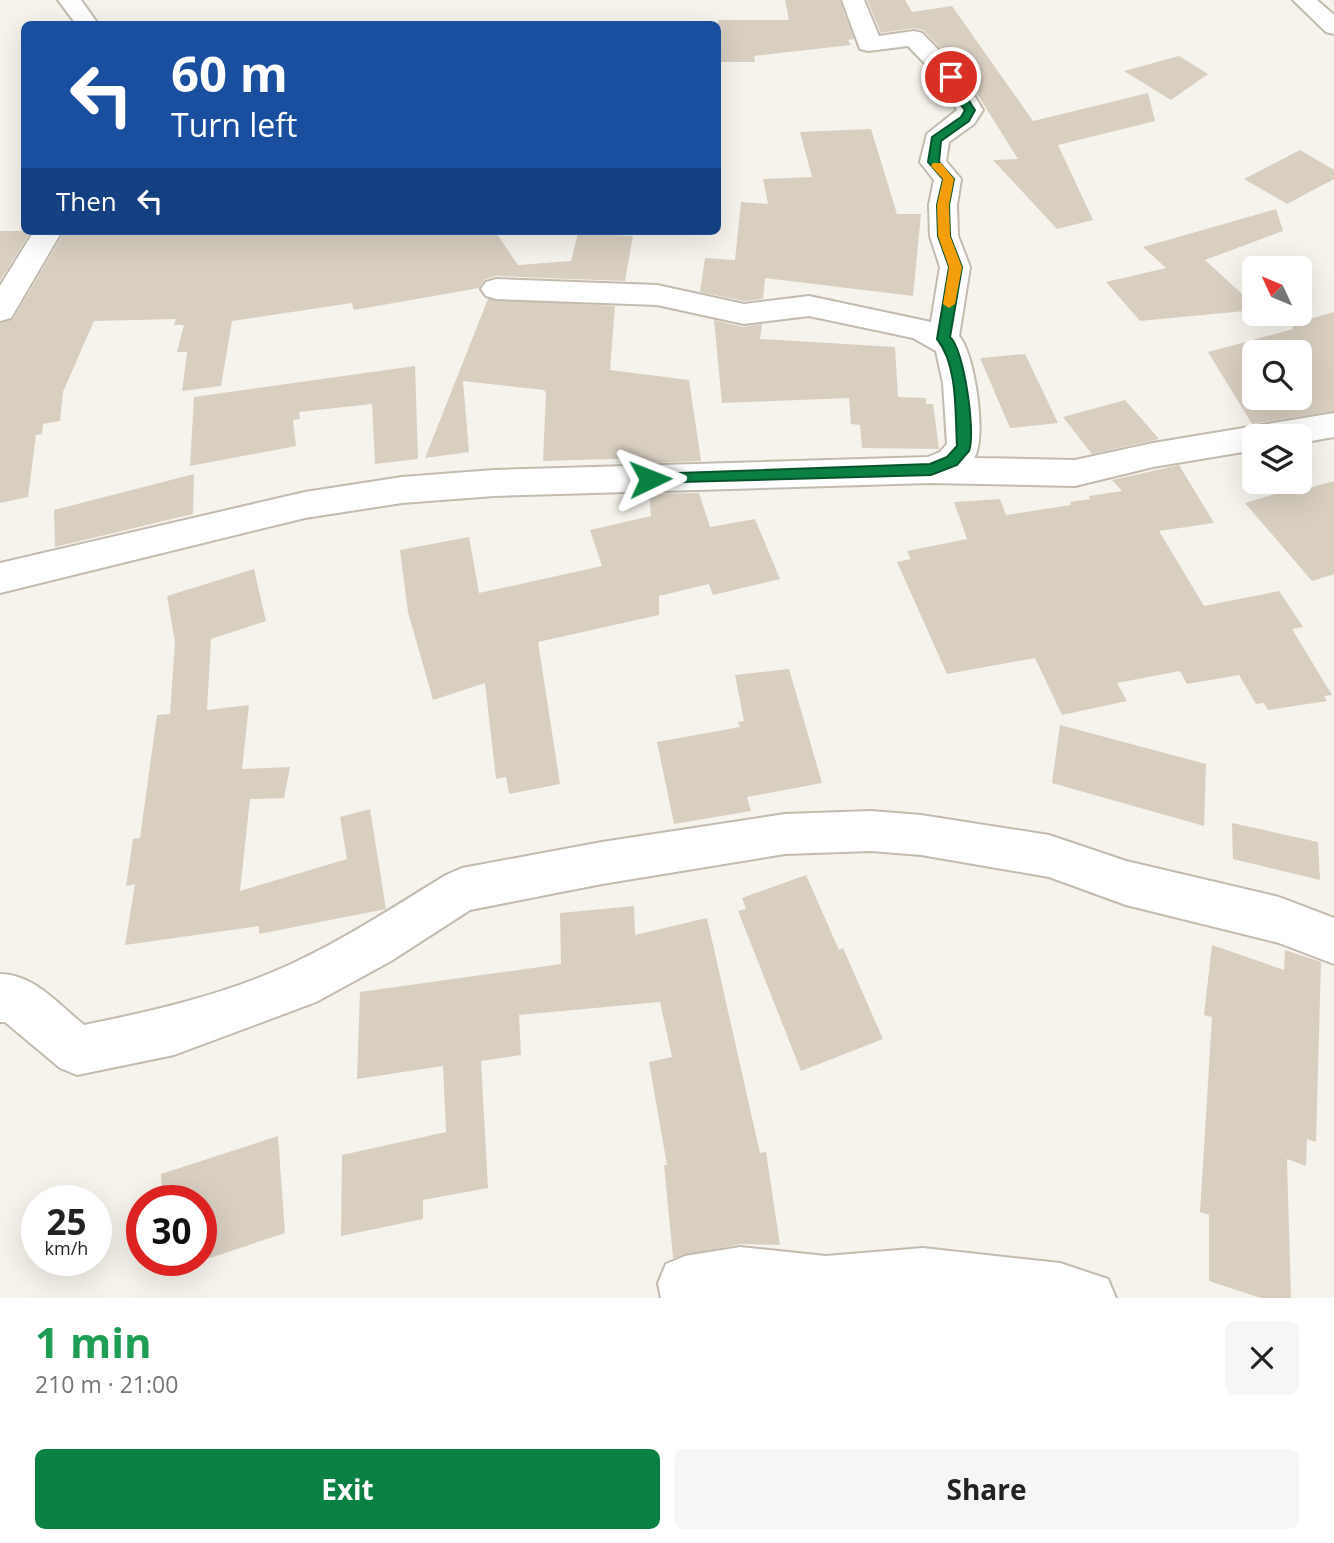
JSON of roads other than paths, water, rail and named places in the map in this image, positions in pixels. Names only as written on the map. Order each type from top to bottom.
[{"type":"street","points":[[69,0],[85,21]]},
{"type":"street","points":[[853,0],[867,32],[868,44],[914,38],[951,77],[960,98],[970,110],[965,119],[936,139],[933,162],[948,179],[943,205],[944,236],[956,267],[943,339]]},
{"type":"street","points":[[1304,0],[1334,27]]},
{"type":"street","points":[[0,311],[46,235]]},
{"type":"street","points":[[496,289],[657,295],[744,314],[809,306],[922,330],[950,345],[959,383],[964,447],[952,461],[931,470]]},
{"type":"street","points":[[1312,429],[1334,425]]},
{"type":"street","points":[[0,578],[305,505],[402,490],[494,483],[931,470],[1075,473],[1153,455],[1242,440]]},
{"type":"street","points":[[0,998],[14,998],[77,1051],[174,1031],[299,985],[375,944],[462,890],[602,863],[785,834],[884,832],[949,839],[1049,856],[1126,883],[1279,920],[1334,941]]},
{"type":"street","points":[[688,1298],[685,1283],[740,1274],[827,1283],[923,1275],[1060,1290],[1089,1298]]}]
